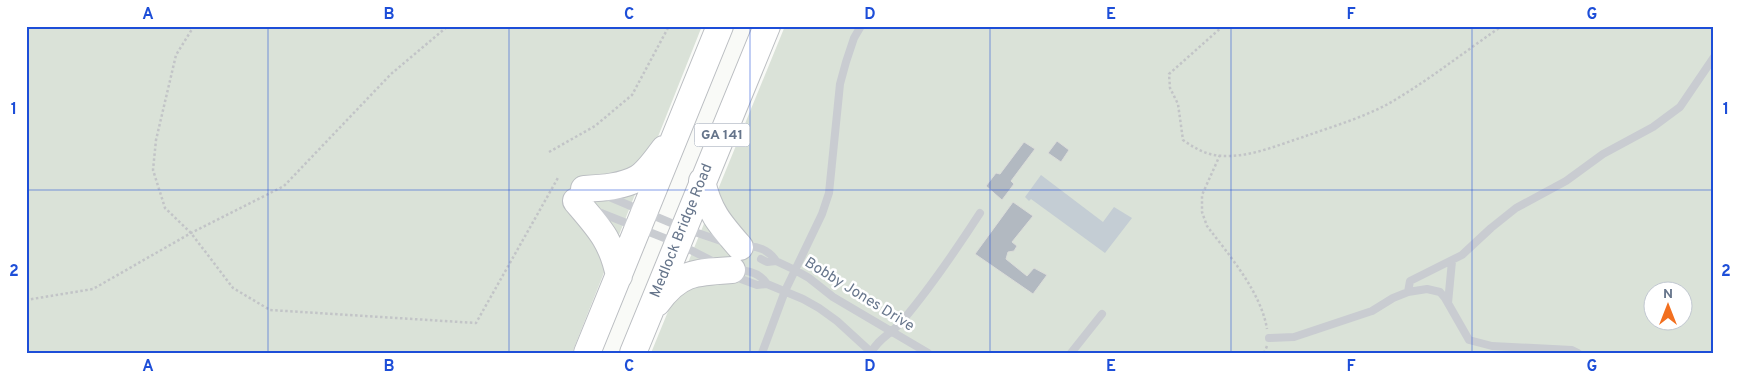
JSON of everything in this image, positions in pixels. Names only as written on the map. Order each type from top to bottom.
[{"type":"highway","name":"GA 141","points":[[588,353],[720,26]]},
{"type":"highway","name":"Medlock Bridge Road","points":[[633,353],[766,26]]},
{"type":"highway","points":[[619,276],[610,245],[578,193],[622,184],[639,177],[676,135]]},
{"type":"highway","points":[[647,316],[662,297],[686,276],[742,258],[712,212],[702,181]]},
{"type":"lane","points":[[762,353],[785,291],[822,214],[829,193],[840,84],[854,38],[861,26]]},
{"type":"lane","points":[[1408,292],[1410,281],[1462,256],[1491,228],[1516,208],[1566,181],[1603,154],[1653,127],[1680,107],[1714,57]]},
{"type":"lane","name":"Bobby Jones Drive","points":[[578,193],[680,236],[742,258],[768,262],[776,261]]},
{"type":"lane","name":"Bobby Jones Drive","points":[[578,193],[604,194],[642,220],[742,258]]},
{"type":"lane","points":[[871,352],[877,341],[902,322],[949,261],[980,213]]},
{"type":"lane","name":"Bobby Jones Drive","points":[[742,258],[753,246],[770,253],[776,261],[809,278],[833,297],[928,353]]},
{"type":"lane","name":"Bobby Jones Drive","points":[[742,258],[746,270],[762,277],[767,284],[819,308],[837,321],[871,352]]},
{"type":"lane","points":[[1448,303],[1452,261]]},
{"type":"lane","points":[[1269,338],[1294,337],[1372,310],[1408,292],[1433,289],[1443,295],[1469,340],[1492,346],[1572,350],[1578,353]]},
{"type":"lane","points":[[1071,353],[1102,314]]},
{"type":"path","points":[[194,26],[176,55],[156,140],[153,170],[165,208],[191,234],[233,288],[270,310],[476,323],[559,176]]},
{"type":"path","points":[[26,300],[93,289],[191,234],[284,186],[391,74],[448,26]]},
{"type":"path","points":[[549,152],[595,126],[632,95],[669,26]]},
{"type":"path","points":[[1223,26],[1169,74],[1170,88],[1178,104],[1183,140],[1200,150],[1215,155],[1265,150],[1335,126],[1387,105],[1416,87],[1502,26]]},
{"type":"path","points":[[1220,155],[1202,195],[1202,212],[1207,226],[1259,303],[1265,317],[1269,338],[1264,353]]},
{"type":"shaded area","points":[[26,26],[702,26],[572,353],[26,353]]},
{"type":"shaded area","points":[[785,26],[1714,26],[1714,353],[651,353]]},
{"type":"shaded area","points":[[1041,175],[1103,222],[1114,207],[1132,218],[1105,253],[1031,199],[1029,201],[1025,197]]},
{"type":"building","points":[[1057,141],[1069,150],[1061,162],[1048,153]]},
{"type":"building","points":[[1024,142],[1035,149],[1011,181],[1014,184],[1002,200],[986,186],[996,173],[1000,174]]},
{"type":"building","points":[[1013,202],[1033,216],[1012,242],[1017,246],[1014,251],[1008,252],[1006,259],[1027,276],[1034,268],[1047,275],[1033,294],[975,254]]}]
